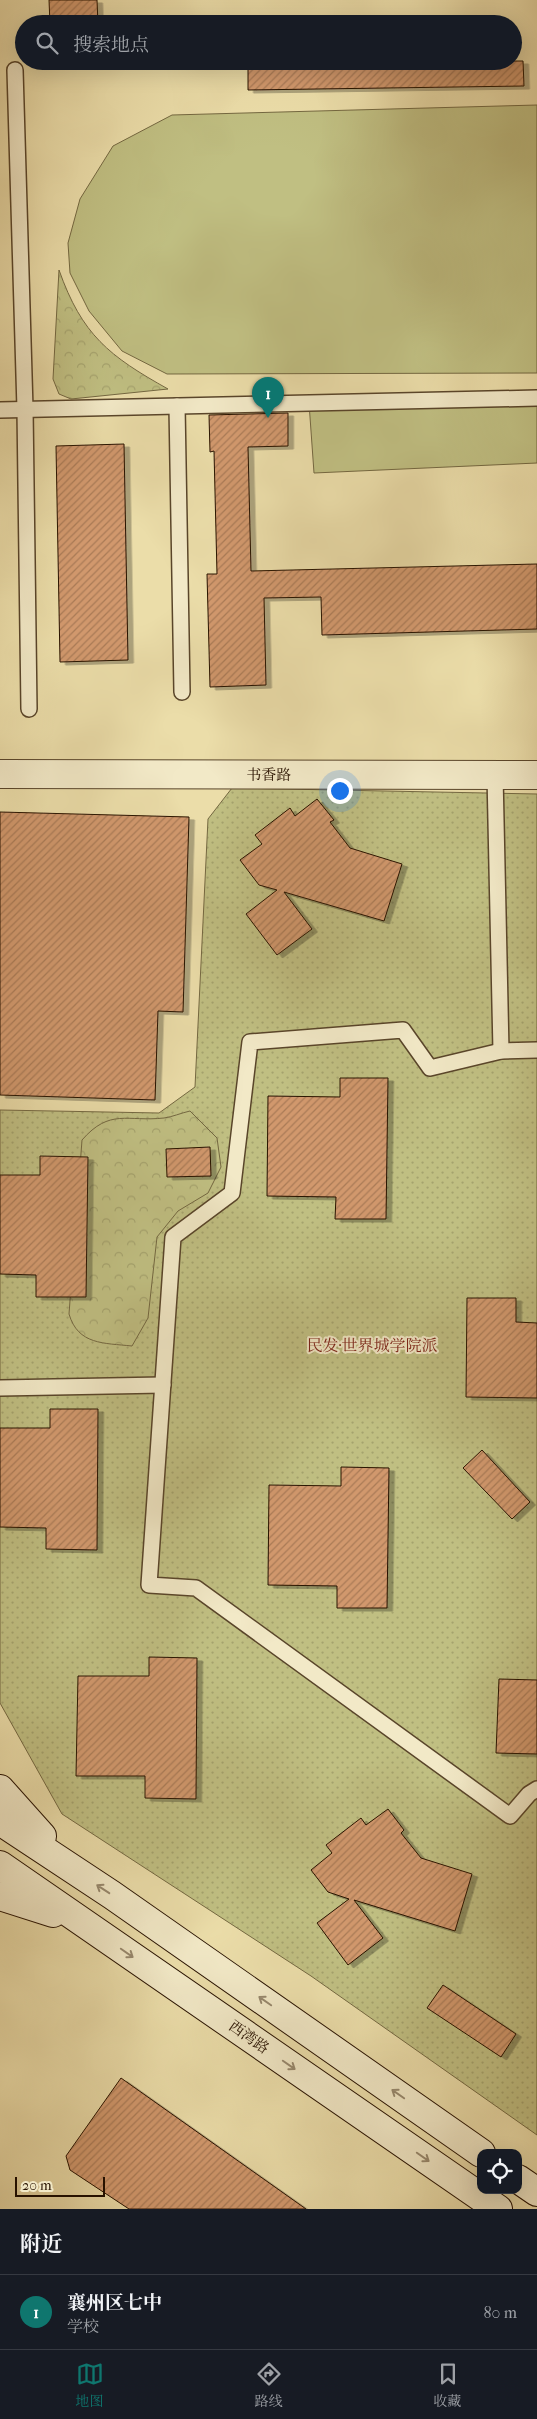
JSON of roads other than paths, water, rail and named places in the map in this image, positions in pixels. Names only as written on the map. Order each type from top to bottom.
[{"type":"main road","name":"书香路","points":[[0,774],[537,775]]},
{"type":"main road","points":[[0,1789],[72,1868]]},
{"type":"main road","points":[[0,1821],[72,1868],[477,2150]]},
{"type":"main road","name":"西湾路","points":[[0,1865],[498,2209]]},
{"type":"main road","points":[[0,1896],[39,1907],[92,1929]]},
{"type":"main road","points":[[522,2182],[537,2192]]},
{"type":"lane","points":[[16,70],[26,409],[29,709]]},
{"type":"lane","points":[[0,410],[537,398]]},
{"type":"lane","points":[[176,406],[182,692]]},
{"type":"lane","points":[[494,775],[501,1051]]},
{"type":"lane","points":[[537,1050],[501,1051],[430,1068],[403,1030],[250,1042],[232,1192],[173,1237],[149,1585],[196,1588],[510,1816],[529,1794],[537,1789]]},
{"type":"lane","points":[[0,1388],[163,1385]]},
{"type":"place","name":"襄州区七中","points":[[268,418]]},
{"type":"district","name":"民发·世界城学院派","points":[[372,1345]]}]
